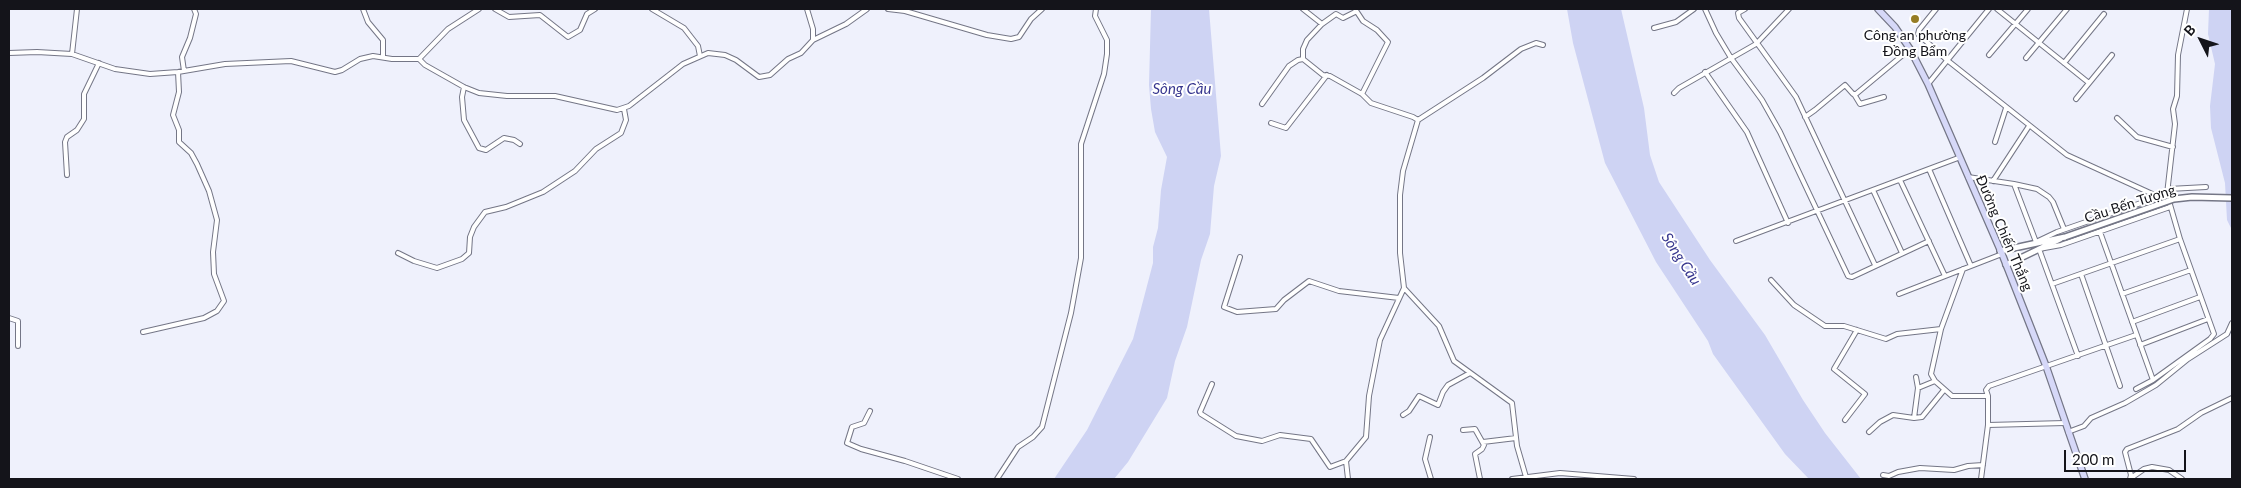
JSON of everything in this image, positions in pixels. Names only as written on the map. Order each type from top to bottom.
[{"type":"main road","name":"Đường Chiến Thắng","points":[[1878,9],[1895,27],[1910,49],[1928,84],[1958,158],[2001,252],[2046,366],[2085,479]]},
{"type":"street","points":[[72,54],[77,9]]},
{"type":"street","points":[[184,71],[182,57],[196,14],[194,9]]},
{"type":"street","points":[[363,9],[368,22],[383,40],[383,57]]},
{"type":"street","points":[[419,59],[447,30],[479,9]]},
{"type":"street","points":[[494,9],[509,17],[540,14],[568,37],[580,30],[587,14],[595,9]]},
{"type":"street","points":[[652,9],[684,28],[698,46],[700,56]]},
{"type":"street","points":[[807,9],[813,29],[813,40]]},
{"type":"street","points":[[9,53],[72,54],[115,69],[150,74],[178,72],[225,64],[291,62],[335,72],[360,59],[373,56],[419,59],[425,65],[478,93],[512,96],[555,96],[617,110],[624,109],[683,64],[700,56],[717,53],[725,55],[744,66],[754,75],[764,77],[801,53],[813,40],[846,24],[867,9]]},
{"type":"street","points":[[888,9],[938,20],[987,35],[1011,39],[1019,37],[1031,19],[1042,9]]},
{"type":"street","points":[[997,479],[1018,447],[1033,437],[1042,427],[1071,313],[1081,258],[1081,144],[1084,130],[1104,74],[1107,54],[1107,40],[1095,16],[1096,9]]},
{"type":"street","points":[[1302,9],[1322,24]]},
{"type":"street","points":[[1654,28],[1676,22],[1694,9]]},
{"type":"street","points":[[1705,9],[1716,33],[1731,58],[1762,100],[1849,277],[1928,241]]},
{"type":"street","points":[[1744,9],[1738,15],[1756,44],[1776,68],[1796,97],[1875,265]]},
{"type":"street","points":[[1674,93],[1705,72],[1756,44],[1790,9]]},
{"type":"street","points":[[1936,9],[1919,30],[1918,34],[1947,60],[2067,155],[2159,196]]},
{"type":"street","points":[[1928,84],[1989,9]]},
{"type":"street","points":[[1997,9],[2089,83]]},
{"type":"street","points":[[1989,55],[2028,9]]},
{"type":"street","points":[[2026,58],[2067,9]]},
{"type":"street","points":[[2136,389],[2153,380],[2213,337],[2213,330],[2170,207],[2168,191],[2176,124],[2173,109],[2179,75],[2178,55],[2187,9]]},
{"type":"street","points":[[1303,59],[1303,49],[1307,40],[1322,24],[1336,14],[1343,18],[1355,10],[1363,21],[1377,30],[1388,42],[1362,94]]},
{"type":"street","points":[[2064,63],[2104,14]]},
{"type":"street","points":[[1212,384],[1200,412],[1236,436],[1262,441],[1280,435],[1311,439],[1330,467],[1346,462],[1366,438],[1369,396],[1376,355],[1380,340],[1404,288],[1400,253],[1400,195],[1403,171],[1418,120],[1483,78],[1521,49],[1536,43],[1543,45]]},
{"type":"street","points":[[1854,94],[1910,49]]},
{"type":"street","points":[[2076,99],[2112,55]]},
{"type":"street","points":[[1303,59],[1323,75],[1328,75],[1362,94],[1371,103],[1418,120]]},
{"type":"street","points":[[1262,104],[1289,66],[1293,62],[1303,59]]},
{"type":"street","points":[[67,175],[65,142],[67,137],[77,130],[84,119],[84,94],[99,64]]},
{"type":"street","points":[[143,332],[204,318],[217,311],[224,301],[214,274],[213,252],[217,220],[209,191],[197,164],[191,153],[179,142],[179,130],[173,116],[178,92],[178,72]]},
{"type":"street","points":[[1705,72],[1747,132],[1788,223]]},
{"type":"street","points":[[1271,123],[1286,128],[1328,75]]},
{"type":"street","points":[[1805,117],[1845,85],[1860,104],[1884,97]]},
{"type":"street","points":[[464,87],[462,97],[464,120],[480,148],[486,150],[504,138],[520,144]]},
{"type":"street","points":[[1995,142],[2006,108]]},
{"type":"street","points":[[398,253],[408,259],[437,268],[462,259],[469,252],[470,237],[474,227],[485,212],[506,207],[543,192],[575,171],[596,149],[621,133],[626,120],[624,109]]},
{"type":"street","points":[[2117,118],[2137,137],[2173,147]]},
{"type":"street","points":[[1993,181],[2029,126]]},
{"type":"street","points":[[1736,241],[1958,158]]},
{"type":"street","points":[[1929,169],[1971,266]]},
{"type":"street","points":[[1967,177],[2037,189],[2053,202],[2064,230]]},
{"type":"street","points":[[1900,180],[1945,276]]},
{"type":"street","points":[[2014,184],[2036,242]]},
{"type":"street","points":[[2036,242],[2168,191],[2206,187]]},
{"type":"street","points":[[1874,190],[1902,253]]},
{"type":"street","name":"Cầu Bến Tượng","points":[[2065,237],[2174,199],[2192,197],[2232,198]]},
{"type":"street","points":[[2039,249],[2061,246],[2170,207]]},
{"type":"street","points":[[2100,232],[2153,380]]},
{"type":"street","points":[[1899,294],[1964,269],[2001,252],[2036,242],[2065,237]]},
{"type":"street","points":[[2006,266],[2065,237]]},
{"type":"street","points":[[2052,284],[2180,239]]},
{"type":"street","points":[[2039,249],[2078,356]]},
{"type":"street","points":[[1240,257],[1224,307],[1237,312],[1276,310],[1284,300],[1309,281],[1339,291],[1399,298]]},
{"type":"street","points":[[1964,269],[1941,329],[1930,374],[1952,396],[1988,396]]},
{"type":"street","points":[[2122,294],[2191,270]]},
{"type":"street","points":[[2081,274],[2120,386]]},
{"type":"street","points":[[1771,280],[1794,305],[1822,325],[1841,325],[1886,339],[1897,334],[1941,329]]},
{"type":"street","points":[[1404,288],[1440,326],[1454,361],[1512,403],[1516,438],[1526,477]]},
{"type":"street","points":[[2132,322],[2200,297]]},
{"type":"street","points":[[9,318],[18,321],[18,346]]},
{"type":"street","points":[[2140,345],[2208,319]]},
{"type":"street","points":[[2068,432],[2084,426],[2092,418],[2156,385],[2188,359],[2227,334],[2232,323]]},
{"type":"street","points":[[1845,420],[1865,394],[1834,369],[1857,330]]},
{"type":"street","points":[[1981,479],[1988,425],[1988,396],[1986,390],[1989,386],[2136,334]]},
{"type":"street","points":[[1403,415],[1411,409],[1418,396],[1438,405],[1448,385],[1470,373]]},
{"type":"street","points":[[1914,418],[1918,388],[1916,377]]},
{"type":"street","points":[[1918,388],[1935,381]]},
{"type":"street","points":[[1868,432],[1880,422],[1893,416],[1922,417],[1927,414],[1944,390]]},
{"type":"street","points":[[2182,479],[2169,470],[2152,467],[2144,469],[2130,478],[2125,452],[2127,449],[2178,429],[2201,413],[2232,398]]},
{"type":"street","points":[[870,411],[864,423],[852,427],[847,443],[958,479]]},
{"type":"street","points":[[1988,425],[2065,423]]},
{"type":"street","points":[[1463,430],[1475,429],[1484,447],[1475,454],[1480,479]]},
{"type":"street","points":[[1430,437],[1425,459],[1431,479]]},
{"type":"street","points":[[1482,442],[1516,438]]},
{"type":"street","points":[[1346,462],[1348,479]]},
{"type":"street","points":[[1883,475],[1889,476],[1898,472],[1920,468],[1954,470],[1968,466],[1983,466]]},
{"type":"street","points":[[1512,479],[1560,473],[1634,479]]},
{"type":"water","name":"Sông Cầu","points":[[1151,9],[1209,9],[1221,156],[1214,186],[1210,234],[1201,260],[1187,327],[1175,361],[1167,398],[1128,462],[1114,479],[1054,479],[1087,430],[1133,339],[1153,263],[1153,247],[1158,228],[1161,190],[1167,157],[1155,132],[1151,109],[1149,85]]},
{"type":"water","name":"Sông Cầu","points":[[1567,9],[1621,9],[1644,108],[1650,155],[1659,182],[1710,260],[1765,335],[1803,400],[1825,433],[1861,479],[1809,479],[1785,454],[1713,354],[1708,341],[1656,262],[1605,163],[1573,43]]},
{"type":"water","points":[[2209,9],[2232,9],[2232,230],[2227,220],[2225,183],[2211,128],[2210,106],[2215,64],[2208,34]]},
{"type":"place","name":"Công an phường Đồng Bẩm","points":[[1915,19]]}]
